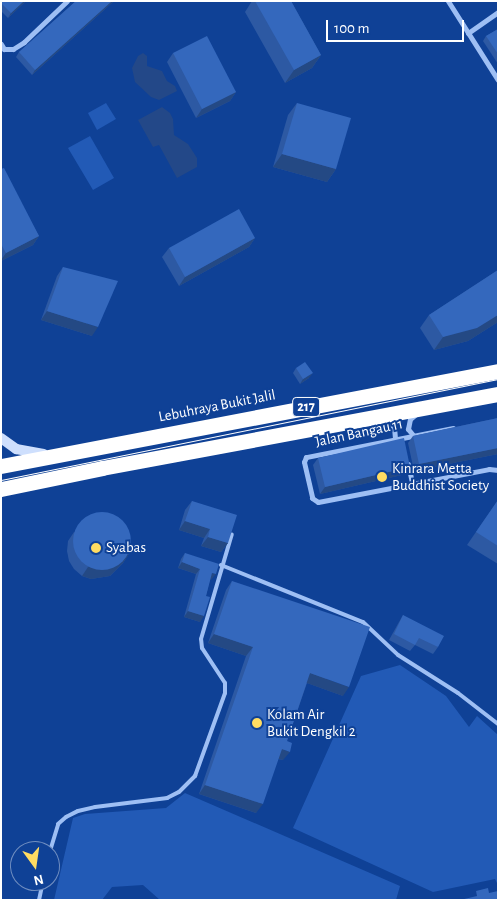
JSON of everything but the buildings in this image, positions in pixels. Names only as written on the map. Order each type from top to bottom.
[{"type":"highway","name":"Lebuhraya Bukit Jalil","points":[[1,466],[498,371]]},
{"type":"highway","name":"217","points":[[1,489],[372,416],[498,394]]},
{"type":"main road","points":[[1,438],[16,448],[51,456]]},
{"type":"street","points":[[1,44],[4,49],[13,49],[24,42],[67,1]]},
{"type":"street","points":[[448,1],[498,80]]},
{"type":"street","points":[[468,33],[498,12]]},
{"type":"street","points":[[413,434],[408,428],[410,419],[423,407]]},
{"type":"street","points":[[372,416],[390,423],[396,434],[395,439]]},
{"type":"street","name":"Jalan Bangau 11","points":[[460,426],[306,457],[304,462],[312,498],[318,502],[489,469],[498,470]]},
{"type":"street","points":[[402,437],[404,446]]},
{"type":"street","points":[[406,456],[412,483]]},
{"type":"lane","points":[[53,841],[58,824],[66,817],[78,811],[95,807],[167,798],[179,792],[195,776],[224,693],[225,683],[202,648],[201,639],[232,534]]},
{"type":"lane","points":[[213,563],[363,622],[398,655],[458,693],[498,724]]},
{"type":"shaded area","points":[[143,53],[147,56],[147,66],[162,71],[167,81],[175,86],[177,91],[159,100],[151,97],[135,82],[132,68],[138,56]]},
{"type":"shaded area","points":[[106,103],[116,119],[97,130],[88,113]]},
{"type":"shaded area","points":[[162,107],[170,113],[173,119],[174,135],[188,144],[197,158],[197,167],[177,178],[159,145],[153,147],[138,120]]},
{"type":"shaded area","points":[[90,136],[114,178],[93,190],[68,148]]},
{"type":"shaded area","points":[[400,665],[446,696],[469,727],[477,716],[498,735],[498,885],[495,879],[433,892],[293,828],[361,676]]},
{"type":"shaded area","points":[[185,793],[400,886],[396,900],[160,900],[143,885],[112,887],[102,900],[54,900],[56,891],[60,891],[60,874],[73,818],[85,814],[166,808]]},
{"type":"tram line","points":[[1,480],[498,379]]},
{"type":"place","name":"Kinrara Metta Buddhist Society","points":[[382,477]]},
{"type":"place","name":"Syabas","points":[[96,548]]},
{"type":"place","name":"Kolam Air Bukit Dengkil 2","points":[[257,723]]}]
